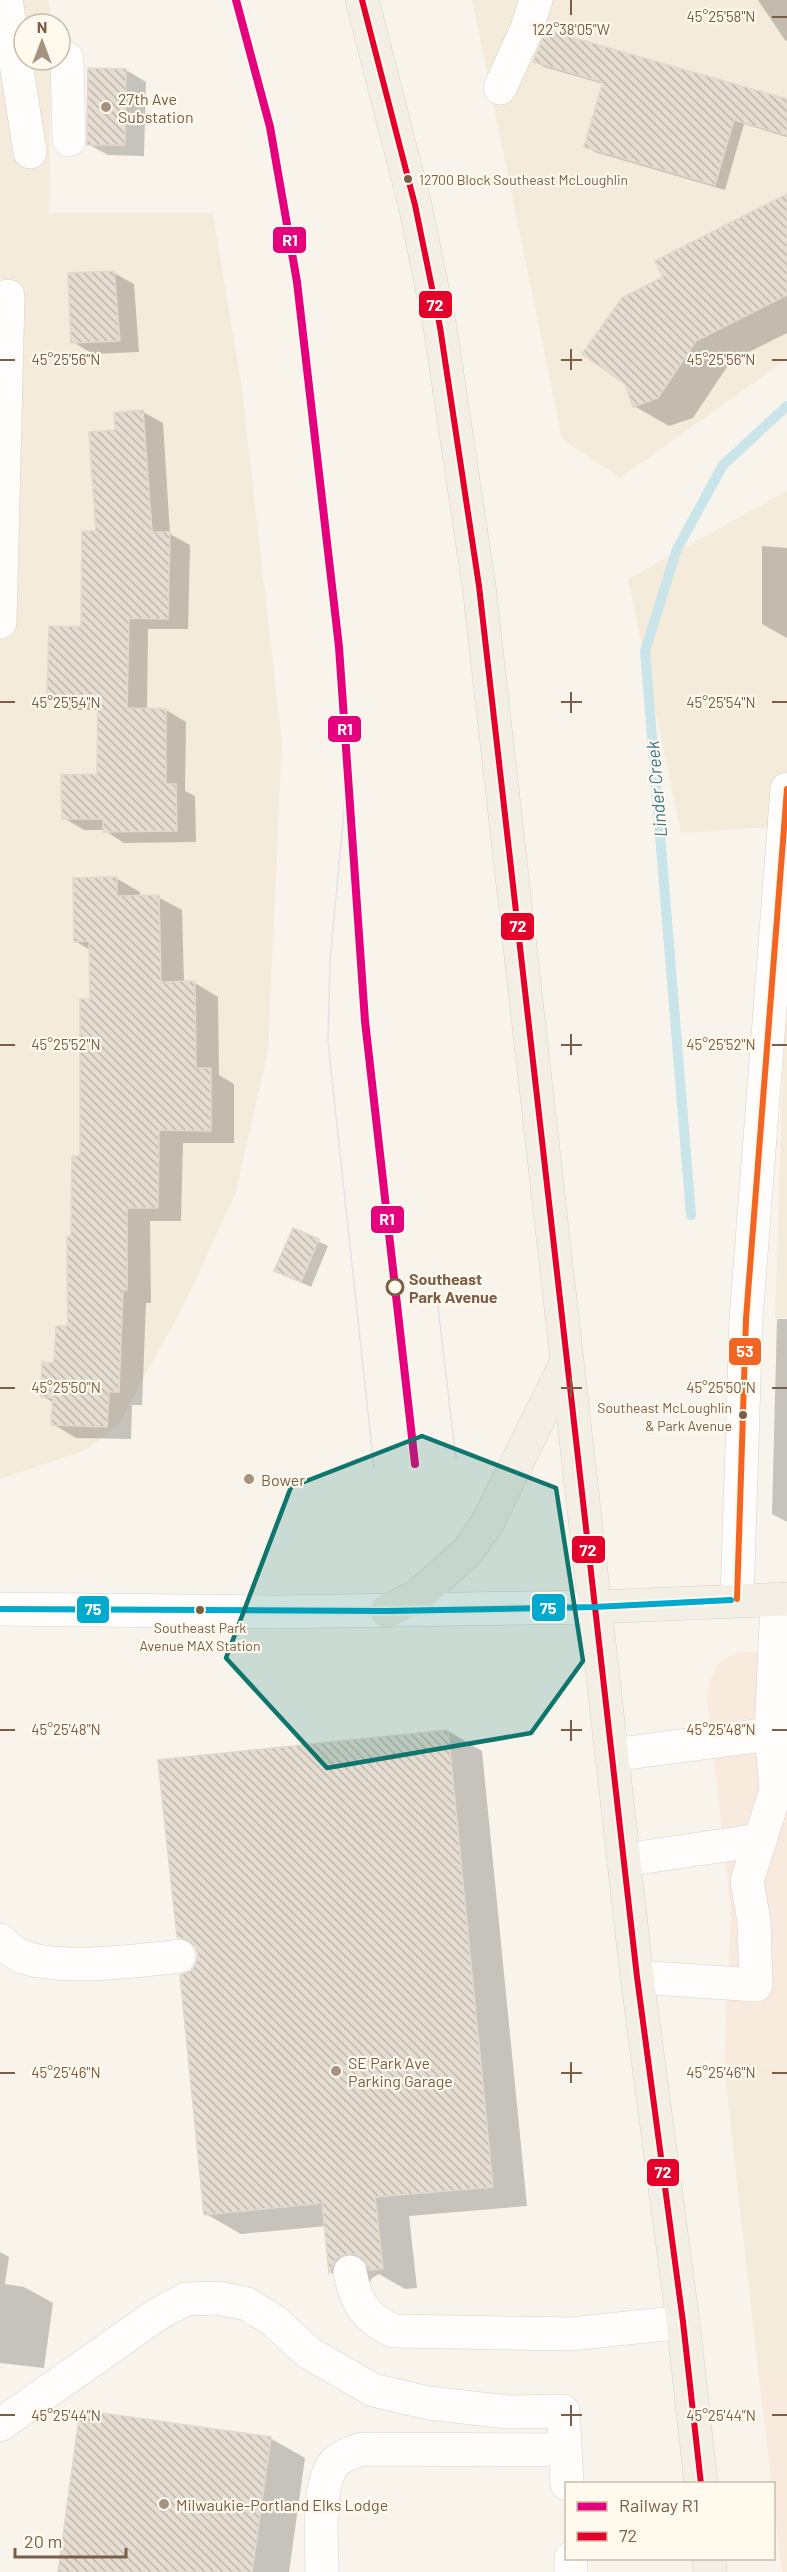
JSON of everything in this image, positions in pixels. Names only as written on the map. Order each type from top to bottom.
[{"type":"main road","points":[[362,0],[415,205],[454,411],[503,784],[637,1977],[683,2322],[701,2482]]},
{"type":"main road","points":[[387,1611],[420,1594],[468,1551],[488,1522],[567,1361]]},
{"type":"main road","points":[[596,1607],[737,1599],[782,1599]]},
{"type":"street","points":[[6,0],[12,24]]},
{"type":"street","points":[[500,88],[526,30],[536,0]]},
{"type":"street","points":[[21,72],[30,152]]},
{"type":"street","points":[[67,72],[69,140]]},
{"type":"street","points":[[0,622],[8,296]]},
{"type":"street","points":[[737,1599],[746,1319],[787,789]]},
{"type":"street","points":[[637,1977],[756,1986],[753,1921],[747,1881],[776,1790],[771,1734],[782,1599]]},
{"type":"street","points":[[0,1609],[387,1611],[596,1607]]},
{"type":"street","points":[[612,1755],[771,1734]]},
{"type":"street","points":[[624,1860],[760,1840]]},
{"type":"street","points":[[0,1940],[26,1958],[68,1963],[130,1961],[179,1956]]},
{"type":"street","points":[[350,2272],[354,2294],[364,2311],[378,2324],[394,2331],[571,2334],[683,2322]]},
{"type":"street","points":[[0,2425],[158,2314],[186,2299],[218,2298],[247,2304],[273,2320],[309,2353],[373,2390],[428,2403],[508,2412],[563,2411],[567,2482]]},
{"type":"street","points":[[322,2572],[324,2484],[332,2466],[348,2453],[363,2449],[565,2451]]},
{"type":"highlighted area","points":[[422,1436],[556,1488],[583,1661],[531,1733],[327,1768],[226,1658],[291,1487]]},
{"type":"shaded area","points":[[0,0],[48,0],[50,12],[12,12],[12,72],[51,72],[49,213],[213,213],[241,381],[282,743],[268,1051],[235,1195],[183,1306],[118,1425],[86,1450],[0,1479]]},
{"type":"shaded area","points":[[472,0],[787,0],[787,359],[620,478],[562,439]]},
{"type":"shaded area","points":[[787,491],[787,826],[681,833],[628,579]]},
{"type":"shaded area","points":[[787,948],[787,1318],[775,1318]]},
{"type":"shaded area","points":[[742,1652],[787,1653],[787,2065],[724,2066],[731,1910],[707,1697],[710,1679],[718,1664]]},
{"type":"shaded area","points":[[787,2065],[787,2377],[759,2377],[724,2066]]},
{"type":"shaded area","points":[[759,2377],[787,2377],[787,2572],[782,2572],[775,2513],[775,2482],[771,2482]]},
{"type":"building","points":[[546,30],[787,99],[787,135],[734,120],[715,185],[584,147],[603,82],[533,62]]},
{"type":"building","name":"27th Ave Substation","points":[[88,68],[126,69],[125,145],[87,145]]},
{"type":"building","points":[[787,194],[787,295],[696,341],[658,398],[633,407],[625,384],[582,354],[622,298],[663,277],[655,261]]},
{"type":"building","points":[[114,271],[120,341],[71,343],[68,273]]},
{"type":"building","points":[[143,410],[152,532],[170,532],[168,619],[129,618],[127,708],[166,709],[166,784],[176,784],[177,831],[103,832],[103,819],[62,819],[61,775],[97,774],[98,699],[47,699],[49,626],[81,627],[82,531],[96,531],[89,432],[115,430],[114,413]]},
{"type":"building","points":[[117,877],[117,896],[159,895],[161,982],[195,981],[196,1068],[211,1068],[211,1131],[159,1130],[158,1208],[127,1208],[127,1290],[123,1290],[119,1392],[109,1392],[107,1427],[51,1425],[53,1398],[41,1397],[42,1362],[54,1363],[56,1326],[68,1326],[67,1237],[71,1237],[72,1156],[80,1156],[80,999],[90,999],[89,941],[74,942],[73,878]]},
{"type":"building","points":[[293,1228],[319,1239],[301,1282],[274,1271]]},
{"type":"building","name":"SE Park Ave Parking Garage","points":[[448,1730],[493,2187],[375,2197],[383,2269],[369,2270],[364,2259],[355,2254],[347,2254],[337,2258],[329,2273],[322,2203],[204,2215],[180,1975],[191,1971],[196,1964],[198,1954],[194,1944],[177,1937],[158,1760]]},
{"type":"building","name":"Milwaukie-Portland Elks Lodge","points":[[80,2410],[271,2437],[252,2572],[58,2572]]},
{"type":"waterway","name":"Linder Creek","points":[[691,1215],[645,651],[677,549],[723,465],[787,406]]},
{"type":"tram line","points":[[347,731],[344,812],[330,961],[328,1042],[374,1468]]},
{"type":"tram line","points":[[394,1273],[415,1464]]},
{"type":"tram line","points":[[434,1273],[456,1459]]},
{"type":"rail line","name":"R1","points":[[236,0],[270,127],[297,282],[339,647],[365,1021],[415,1464]]},
{"type":"transit line","name":"72","points":[[362,0],[415,205],[440,327],[479,586],[637,1977],[683,2322],[701,2482]]},
{"type":"transit line","name":"53","points":[[737,1599],[746,1319],[787,789]]},
{"type":"transit line","name":"75","points":[[0,1609],[387,1611],[595,1607],[731,1600]]},
{"type":"place","name":"27th Ave Substation","points":[[106,107]]},
{"type":"place","name":"12700 Block Southeast McLoughlin","points":[[408,179]]},
{"type":"place","name":"Southeast Park Avenue","points":[[395,1287]]},
{"type":"place","name":"Southeast McLoughlin & Park Avenue","points":[[743,1415]]},
{"type":"place","name":"Bower","points":[[249,1479]]},
{"type":"place","name":"Southeast Park Avenue MAX Station","points":[[200,1610]]},
{"type":"place","name":"SE Park Ave Parking Garage","points":[[336,2071]]},
{"type":"place","name":"Milwaukie-Portland Elks Lodge","points":[[164,2504]]}]
